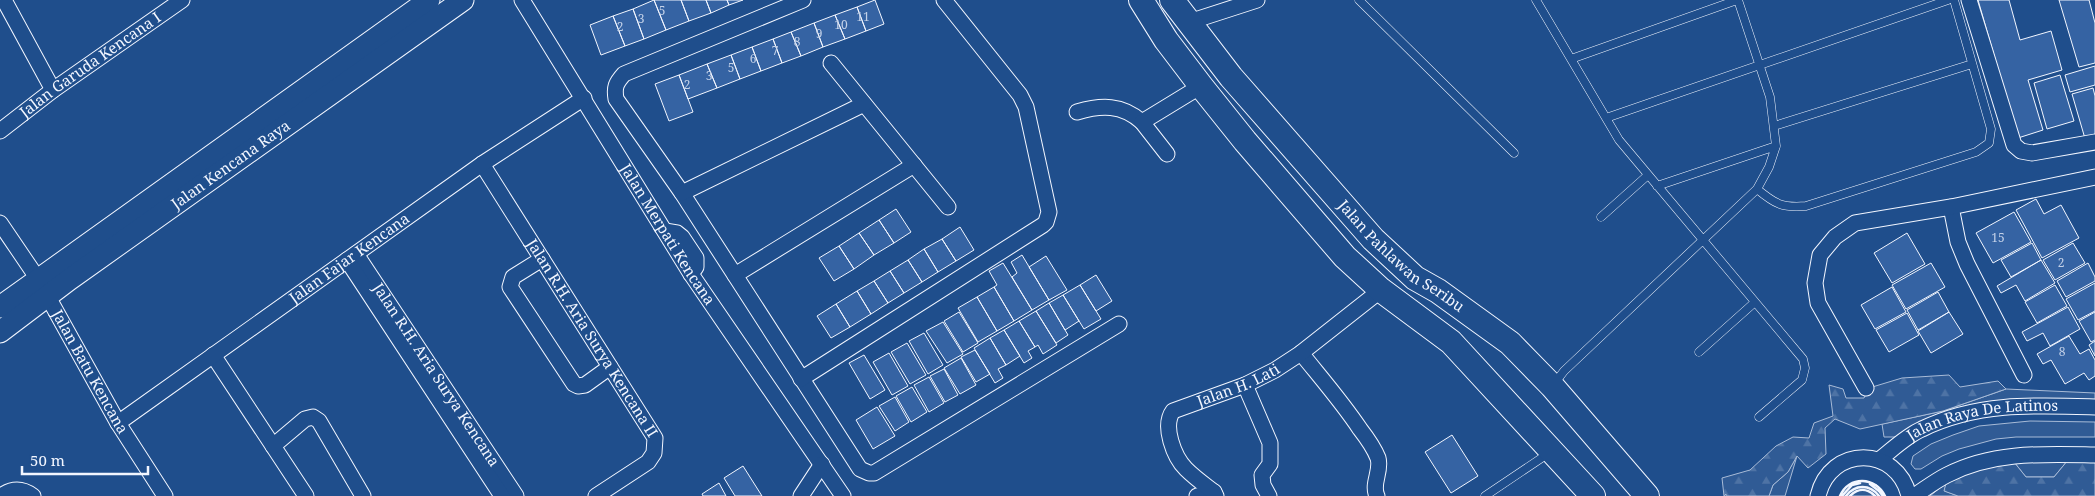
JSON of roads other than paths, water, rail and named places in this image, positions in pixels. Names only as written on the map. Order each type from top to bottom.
[{"type":"main road","points":[[1141,0],[1166,40],[1201,86],[1345,257],[1381,290],[1451,342],[1593,496]]},
{"type":"main road","name":"Jalan Pahlawan Seribu","points":[[1172,0],[1225,70],[1339,201],[1398,265],[1415,278],[1438,291],[1510,343],[1552,386],[1647,496]]},
{"type":"main road","points":[[1314,219],[1317,209],[1324,203],[1339,201]]},
{"type":"street","name":"Jalan Garuda Kencana I","points":[[0,131],[53,90],[182,0]]},
{"type":"street","name":"Jalan Kencana Raya","points":[[0,332],[43,287],[429,0]]},
{"type":"street","name":"Jalan Kencana Raya","points":[[0,308],[43,287],[463,0]]},
{"type":"street","name":"Jalan Merpati Kencana","points":[[522,0],[691,274],[843,496]]},
{"type":"street","points":[[803,0],[624,74],[616,82],[616,99],[682,193],[860,469],[874,473],[1119,324]]},
{"type":"street","points":[[801,379],[1042,225],[1048,218],[1049,212],[1026,107],[1020,95],[944,0]]},
{"type":"street","points":[[1189,22],[1257,0]]},
{"type":"street","points":[[1970,0],[2014,145],[2021,151],[2032,153],[2095,142]]},
{"type":"street","points":[[10,3],[53,90]]},
{"type":"street","points":[[830,63],[948,207]]},
{"type":"street","points":[[1142,122],[1201,86]]},
{"type":"street","name":"Jalan Fajar Kencana","points":[[118,422],[482,164],[584,98]]},
{"type":"street","points":[[682,193],[864,104]]},
{"type":"street","points":[[1077,112],[1099,106],[1135,115],[1167,154]]},
{"type":"street","name":"Jalan R.H. Aria Surya Kencana II","points":[[482,164],[655,438],[652,458],[648,462],[596,496]]},
{"type":"street","points":[[735,275],[914,165]]},
{"type":"street","points":[[1866,388],[1818,303],[1815,283],[1820,255],[1835,237],[1855,223],[1951,207],[2095,177]]},
{"type":"street","points":[[1951,207],[1958,242],[1967,264],[2024,375]]},
{"type":"street","name":"Jalan Batu Kencana","points":[[0,223],[43,287],[118,422],[165,496]]},
{"type":"street","points":[[665,231],[677,233],[690,248],[697,263],[691,274]]},
{"type":"street","points":[[690,248],[708,236]]},
{"type":"street","name":"Jalan R.H. Aria Surya Kencana","points":[[351,257],[502,496]]},
{"type":"street","name":"Jalan R.H. Aria Surya Kencana","points":[[351,257],[516,496]]},
{"type":"street","points":[[542,259],[512,277],[510,287],[574,384],[578,386],[585,385],[610,367]]},
{"type":"street","name":"Jalan H. Lati","points":[[1215,494],[1185,468],[1171,440],[1168,425],[1169,416],[1173,410],[1245,385],[1275,370],[1301,353],[1381,290]]},
{"type":"street","points":[[1301,353],[1350,413],[1378,457],[1380,466],[1376,483],[1377,496]]},
{"type":"street","points":[[212,355],[306,496]]},
{"type":"street","points":[[1245,385],[1270,443],[1270,464],[1262,474],[1263,485],[1269,496]]},
{"type":"street","name":"Jalan Raya De Latinos","points":[[1879,460],[1920,429],[1953,417],[2016,405],[2095,406]]},
{"type":"street","points":[[272,446],[305,419],[313,417],[319,421],[362,496]]},
{"type":"street","points":[[1914,496],[1947,475],[1987,461],[2027,454],[2095,455]]},
{"type":"street","points":[[1818,496],[1820,486],[1827,474],[1838,465],[1851,459],[1865,457],[1879,460],[1890,466],[1900,475],[1909,496]]},
{"type":"street","points":[[801,496],[822,464]]},
{"type":"street","points":[[1,496],[8,490],[20,489],[33,496]]},
{"type":"street","points":[[1197,496],[1215,494]]},
{"type":"lane","points":[[1359,0],[1514,152]]},
{"type":"lane","points":[[1536,0],[1619,140],[1803,359],[1805,368],[1802,380],[1759,417]]},
{"type":"lane","points":[[1552,386],[1564,371],[1757,189],[1769,166],[1776,146],[1770,97],[1737,0],[1571,59]]},
{"type":"lane","points":[[1606,118],[1948,0]]},
{"type":"lane","points":[[1757,189],[1771,201],[1787,208],[1806,206],[1976,152],[1990,143],[1991,129],[1954,0]]},
{"type":"lane","points":[[1774,126],[1972,64]]},
{"type":"lane","points":[[1657,186],[1776,146]]},
{"type":"lane","points":[[1601,217],[1648,175]]},
{"type":"lane","points":[[1699,352],[1755,302]]},
{"type":"lane","points":[[1485,496],[1553,451]]}]
